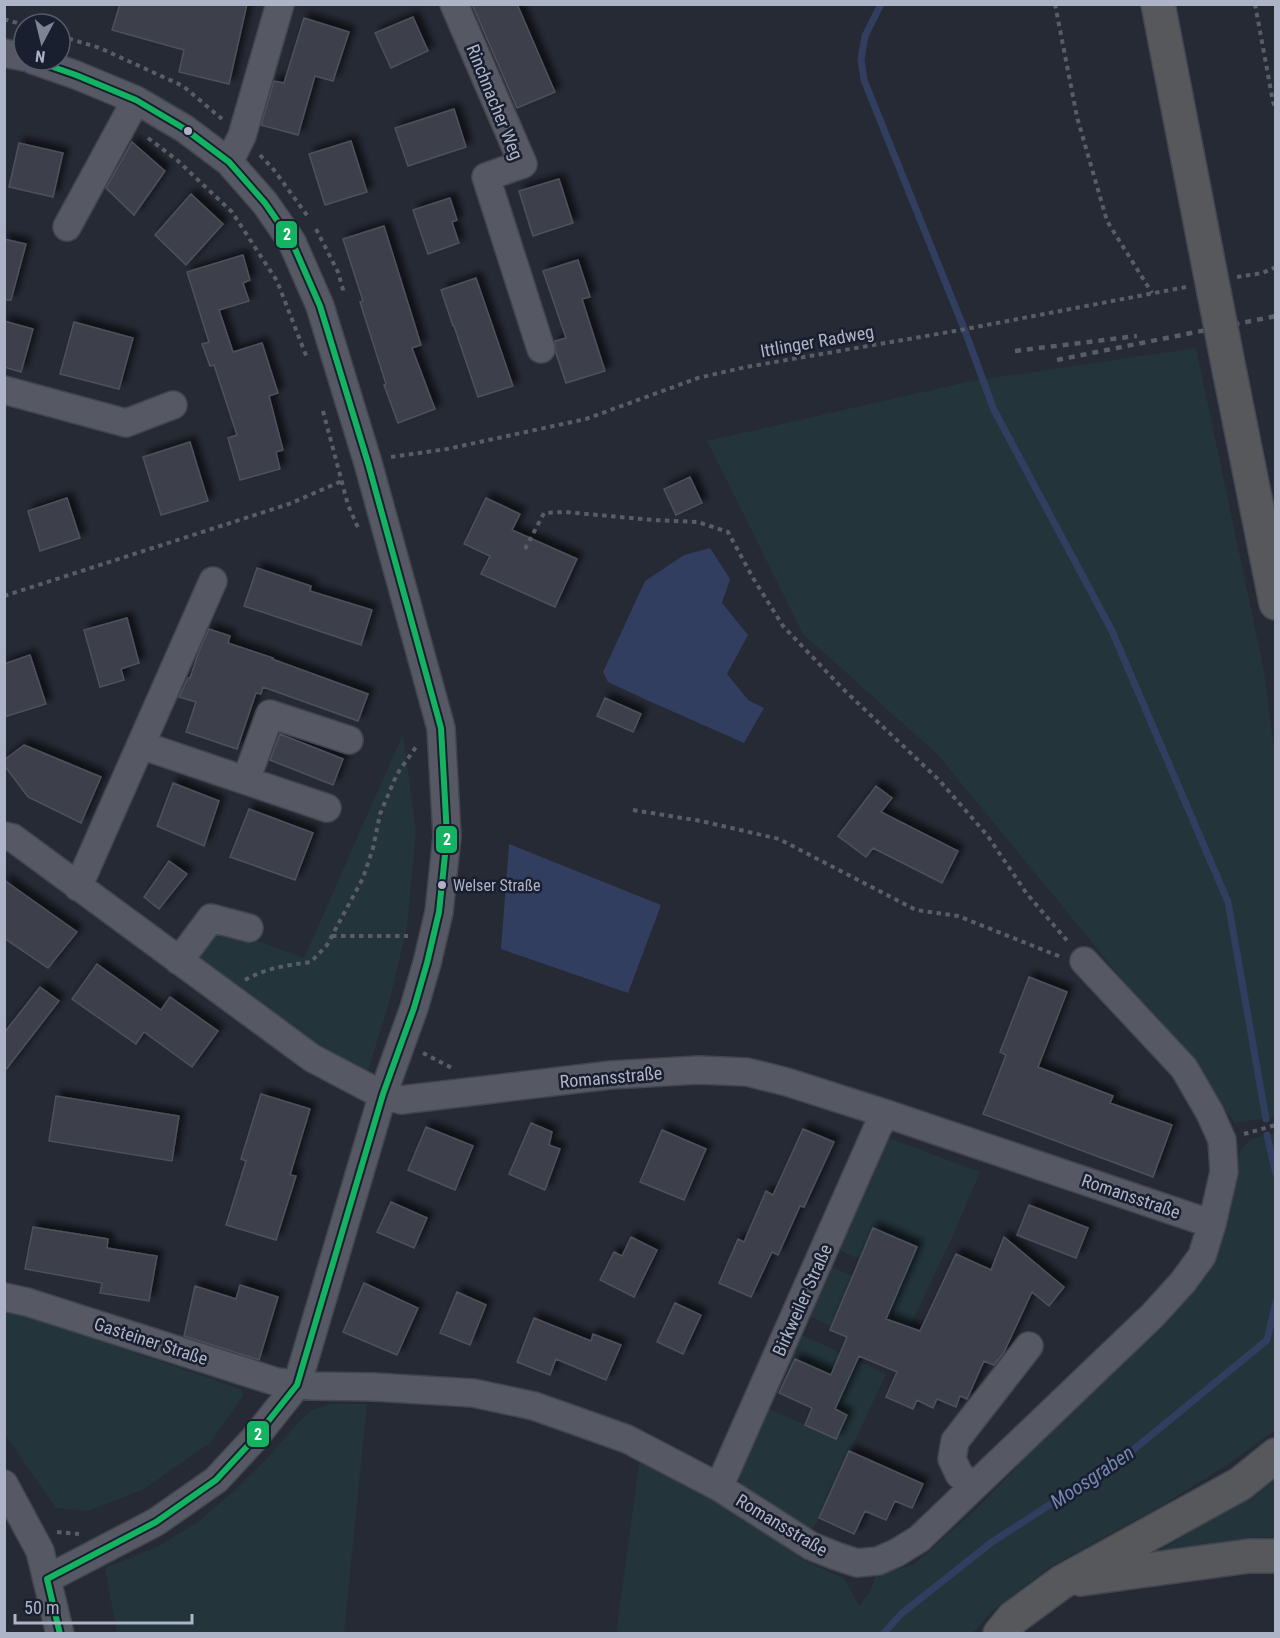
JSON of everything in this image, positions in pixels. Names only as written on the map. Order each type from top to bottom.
[{"type":"highway","points":[[1158,4],[1275,603]]},
{"type":"highway","points":[[1000,1634],[1013,1618],[1062,1582],[1240,1484],[1275,1455]]},
{"type":"highway","points":[[1062,1582],[1249,1557],[1275,1556]]},
{"type":"street","points":[[229,162],[242,136],[280,4]]},
{"type":"street","name":"Rinchnacher Weg","points":[[454,4],[523,164],[486,177],[541,349]]},
{"type":"street","points":[[47,1579],[156,1522],[216,1480],[254,1439],[297,1385],[383,1095],[414,1008],[439,912],[447,836],[441,728],[368,463],[320,306],[292,242],[266,203],[229,162],[185,129],[136,100],[67,72]]},
{"type":"street","points":[[67,227],[136,100]]},
{"type":"street","points":[[4,390],[126,423],[173,405]]},
{"type":"street","points":[[78,887],[213,581]]},
{"type":"street","points":[[246,780],[270,714],[349,740]]},
{"type":"street","points":[[141,745],[327,808]]},
{"type":"street","points":[[4,836],[13,838],[312,1058],[383,1095]]},
{"type":"street","points":[[179,961],[211,918],[249,928]]},
{"type":"street","name":"Romansstraße","points":[[297,1385],[473,1393],[534,1406],[627,1438],[719,1487],[811,1546],[857,1563],[878,1561],[896,1553],[919,1539],[1153,1315],[1184,1282],[1202,1256],[1224,1172],[1222,1140],[1210,1113],[1184,1068],[1088,965]]},
{"type":"street","name":"Romansstraße","points":[[383,1095],[401,1100],[611,1075],[698,1070],[747,1072],[787,1082],[887,1114],[1212,1224]]},
{"type":"street","name":"Birkweiler Straße","points":[[719,1487],[878,1127],[887,1114]]},
{"type":"street","name":"Gasteiner Straße","points":[[4,1298],[27,1302],[278,1382],[297,1385]]},
{"type":"street","points":[[973,1487],[959,1474],[952,1460],[956,1441],[1029,1346]]},
{"type":"street","points":[[4,1484],[40,1551],[60,1634]]},
{"type":"path","points":[[1055,4],[1077,117],[1107,221],[1152,293]]},
{"type":"path","points":[[1255,4],[1275,109]]},
{"type":"path","points":[[1228,279],[1262,273],[1275,267]]},
{"type":"path","name":"Ittlinger Radweg","points":[[4,596],[289,504],[341,481],[368,463],[393,456],[447,449],[586,419],[698,378],[746,367],[955,331],[1193,286]]},
{"type":"path","points":[[525,549],[544,513],[565,512],[698,522],[728,532],[783,626],[843,689],[939,780],[987,835],[1027,894],[1088,965]]},
{"type":"path","points":[[226,996],[238,984],[257,973],[311,962],[327,945],[363,878],[373,848],[380,814],[397,774],[419,742]]},
{"type":"path","points":[[633,810],[701,821],[779,839],[916,910],[958,915],[1088,965]]},
{"type":"path","points":[[332,936],[409,936]]},
{"type":"path","points":[[1222,1140],[1275,1125]]},
{"type":"shaded area","points":[[1196,348],[1264,671],[1275,758],[1275,1117],[1235,1123],[1091,941],[937,754],[803,634],[707,441],[971,381]]},
{"type":"shaded area","points":[[403,734],[416,831],[407,927],[389,1003],[365,1080],[186,958],[211,924],[304,958]]},
{"type":"shaded area","points":[[1275,1133],[1275,1430],[1227,1465],[1159,1507],[1050,1567],[991,1612],[973,1633],[616,1634],[640,1458],[715,1497],[807,1562],[844,1578],[859,1606],[870,1592],[876,1575],[913,1565],[973,1512],[1096,1386],[1189,1296],[1213,1255],[1228,1216],[1234,1167],[1241,1149],[1251,1139]]},
{"type":"shaded area","points":[[886,1140],[894,1140],[980,1172],[951,1240],[894,1360],[874,1348],[888,1312],[845,1294],[831,1326],[806,1315],[828,1265],[870,1284],[902,1282],[916,1247],[873,1228],[859,1259],[835,1248]]},
{"type":"shaded area","points":[[4,1311],[34,1318],[241,1389],[243,1396],[210,1443],[142,1490],[88,1511],[56,1508],[5,1435]]},
{"type":"shaded area","points":[[798,1333],[886,1374],[812,1530],[743,1485],[738,1477],[765,1407],[836,1439],[847,1415],[835,1409],[847,1382],[795,1359],[781,1389],[774,1386]]},
{"type":"shaded area","points":[[330,1404],[367,1404],[344,1633],[117,1633],[105,1568],[159,1546],[199,1521],[234,1491],[312,1410]]},
{"type":"shaded area","points":[[1275,1478],[1275,1537],[1248,1538],[1154,1555]]},
{"type":"water","points":[[710,548],[730,579],[722,603],[748,635],[727,674],[748,700],[764,708],[744,743],[608,682],[603,672],[645,581],[684,555]]},
{"type":"water","points":[[509,844],[661,905],[628,993],[501,949]]},
{"type":"building","points":[[120,4],[247,4],[229,84],[179,72],[184,50],[112,30]]},
{"type":"building","points":[[472,4],[517,4],[555,92],[517,108]]},
{"type":"building","points":[[413,17],[428,51],[391,68],[375,33]]},
{"type":"building","points":[[304,18],[349,32],[333,81],[315,76],[298,135],[261,125],[274,81],[284,83]]},
{"type":"building","points":[[454,109],[466,147],[408,166],[395,128]]},
{"type":"building","points":[[351,141],[367,192],[325,205],[309,154]]},
{"type":"building","points":[[132,142],[165,171],[134,215],[106,188]]},
{"type":"building","points":[[19,143],[63,153],[53,197],[9,187]]},
{"type":"building","points":[[559,179],[573,223],[533,236],[519,191]]},
{"type":"building","points":[[191,194],[223,224],[186,265],[155,235]]},
{"type":"building","points":[[450,198],[457,220],[452,222],[459,243],[428,254],[413,210]]},
{"type":"building","points":[[384,226],[421,345],[412,348],[435,409],[398,423],[384,385],[386,384],[360,302],[363,301],[343,239]]},
{"type":"building","points":[[4,239],[26,244],[11,300],[4,300]]},
{"type":"building","points":[[243,255],[250,280],[243,283],[249,301],[219,310],[233,352],[262,343],[278,393],[269,396],[283,450],[276,452],[280,469],[240,480],[228,438],[237,435],[214,365],[210,366],[202,344],[209,342],[187,272]]},
{"type":"building","points":[[578,260],[590,297],[582,299],[605,371],[566,383],[556,353],[555,341],[566,338],[543,271]]},
{"type":"building","points":[[476,278],[513,386],[478,397],[441,290]]},
{"type":"building","points":[[4,321],[33,329],[21,372],[4,367]]},
{"type":"building","points":[[74,322],[133,338],[119,389],[60,374]]},
{"type":"building","points":[[190,442],[208,501],[161,515],[143,457]]},
{"type":"building","points":[[690,477],[702,503],[676,515],[664,489]]},
{"type":"building","points":[[67,498],[80,538],[40,551],[28,511]]},
{"type":"building","points":[[486,498],[520,514],[512,530],[577,559],[555,607],[481,574],[490,556],[464,544]]},
{"type":"building","points":[[257,568],[311,586],[310,591],[372,610],[361,645],[244,606]]},
{"type":"building","points":[[127,618],[139,663],[121,669],[124,680],[100,687],[84,630]]},
{"type":"building","points":[[209,629],[230,636],[228,643],[368,694],[358,721],[263,687],[261,694],[256,693],[237,749],[186,732],[196,702],[179,697],[190,678]]},
{"type":"building","points":[[30,655],[46,704],[4,717],[4,664]]},
{"type":"building","points":[[605,698],[641,714],[633,732],[597,716]]},
{"type":"building","points":[[280,734],[343,759],[333,785],[270,760]]},
{"type":"building","points":[[24,745],[101,777],[81,823],[28,797],[4,765],[4,760]]},
{"type":"building","points":[[173,783],[219,801],[204,846],[157,826]]},
{"type":"building","points":[[876,786],[892,798],[881,812],[958,851],[942,883],[873,848],[866,857],[838,836]]},
{"type":"building","points":[[249,809],[313,833],[295,880],[230,857]]},
{"type":"building","points":[[169,861],[187,874],[159,909],[144,897]]},
{"type":"building","points":[[4,880],[77,932],[48,968],[4,938]]},
{"type":"building","points":[[97,964],[161,1010],[170,997],[218,1031],[192,1067],[144,1032],[136,1044],[72,999]]},
{"type":"building","points":[[1029,977],[1067,992],[1038,1067],[1113,1096],[1110,1103],[1172,1125],[1153,1177],[983,1114],[1006,1055],[1000,1052]]},
{"type":"building","points":[[40,987],[59,1001],[4,1072],[4,1033]]},
{"type":"building","points":[[261,1094],[310,1109],[290,1175],[296,1176],[276,1240],[226,1225],[246,1161],[241,1159]]},
{"type":"building","points":[[56,1096],[179,1116],[172,1161],[49,1141]]},
{"type":"building","points":[[531,1123],[552,1132],[549,1145],[560,1149],[545,1190],[509,1174]]},
{"type":"building","points":[[426,1127],[473,1146],[455,1190],[408,1170]]},
{"type":"building","points":[[803,1129],[834,1142],[804,1207],[800,1206],[778,1255],[772,1252],[751,1297],[719,1283],[738,1239],[744,1242],[766,1191],[773,1195]]},
{"type":"building","points":[[662,1130],[706,1149],[684,1200],[640,1182]]},
{"type":"building","points":[[391,1202],[427,1218],[414,1248],[377,1232]]},
{"type":"building","points":[[1029,1205],[1088,1228],[1076,1258],[1017,1235]]},
{"type":"building","points":[[33,1227],[108,1239],[107,1248],[157,1256],[149,1301],[100,1293],[102,1283],[25,1269]]},
{"type":"building","points":[[873,1228],[917,1247],[886,1319],[920,1331],[956,1254],[991,1270],[1004,1237],[1064,1287],[1049,1306],[1032,1292],[1004,1352],[994,1365],[984,1361],[967,1399],[960,1396],[956,1407],[937,1399],[933,1408],[917,1400],[913,1409],[886,1397],[897,1372],[859,1356],[835,1409],[847,1415],[836,1439],[805,1425],[812,1408],[779,1393],[795,1359],[831,1375],[847,1337],[830,1330]]},
{"type":"building","points":[[631,1237],[657,1250],[634,1297],[600,1280],[614,1252],[622,1256]]},
{"type":"building","points":[[364,1283],[418,1308],[397,1355],[343,1332]]},
{"type":"building","points":[[240,1285],[278,1297],[259,1360],[184,1336],[195,1286],[236,1299]]},
{"type":"building","points":[[457,1292],[486,1305],[470,1345],[440,1333]]},
{"type":"building","points":[[675,1303],[701,1315],[683,1354],[657,1342]]},
{"type":"building","points":[[534,1318],[591,1341],[593,1334],[621,1345],[606,1380],[556,1359],[550,1375],[517,1362]]},
{"type":"building","points":[[849,1451],[923,1484],[912,1508],[895,1501],[886,1520],[865,1511],[854,1534],[819,1518]]},
{"type":"waterway","points":[[881,4],[865,36],[861,59],[864,80],[965,331],[994,410],[1112,631],[1228,902],[1266,1119]]},
{"type":"waterway","name":"Moosgraben","points":[[1267,1135],[1276,1174]]},
{"type":"waterway","name":"Moosgraben","points":[[883,1634],[901,1614],[992,1542],[1127,1455],[1267,1340],[1276,1302]]},
{"type":"railway","points":[[1057,360],[1276,316]]},
{"type":"railway","points":[[1015,351],[1137,336]]},
{"type":"transit line","name":"2","points":[[60,1634],[47,1579],[156,1522],[216,1480],[254,1439],[297,1385],[383,1094],[414,1008],[427,963],[439,912],[447,836],[441,728],[368,463],[320,306],[292,242],[265,203],[229,162],[185,129],[136,100],[67,72]]},
{"type":"place","name":"Welser Straße","points":[[442,885]]}]
